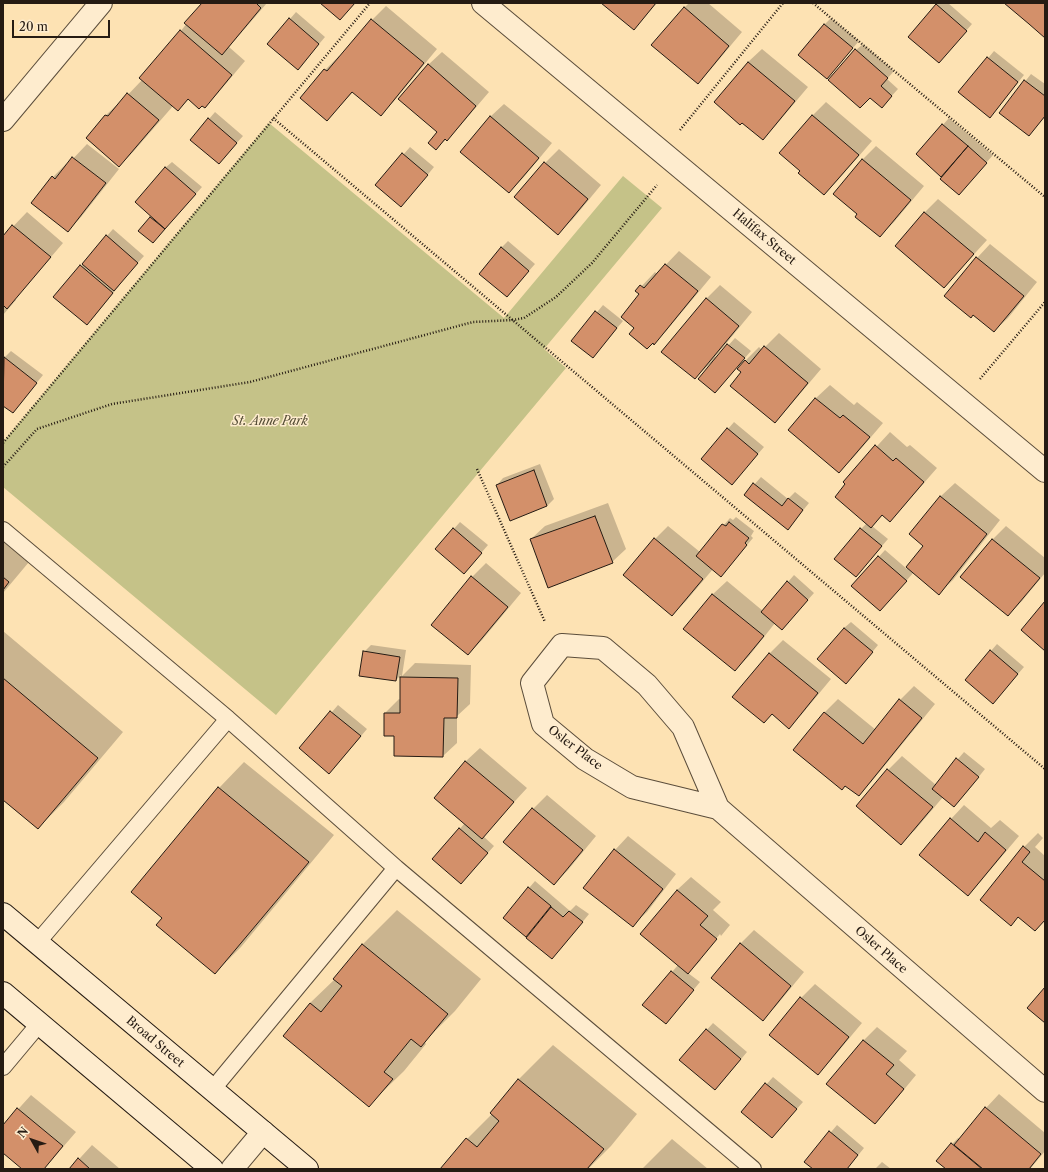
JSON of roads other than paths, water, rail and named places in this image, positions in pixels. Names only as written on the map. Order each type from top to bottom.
[{"type":"street","points":[[3,120],[101,3]]},
{"type":"street","name":"Halifax Street","points":[[483,3],[1045,471]]},
{"type":"street","name":"Osler Place","points":[[718,808],[632,787],[585,759],[543,724],[532,682],[562,645],[603,648],[647,685],[683,727],[718,808],[1045,1092]]},
{"type":"street","name":"Broad Street","points":[[3,914],[306,1169]]},
{"type":"street","points":[[3,993],[212,1169]]},
{"type":"street","points":[[232,1169],[263,1132]]},
{"type":"lane","points":[[3,530],[228,719],[396,868],[753,1169]]},
{"type":"lane","points":[[37,943],[228,719]]},
{"type":"lane","points":[[212,1090],[396,868]]},
{"type":"lane","points":[[3,1067],[39,1024]]},
{"type":"park label","name":"St. Anne Park","points":[[270,422]]}]
